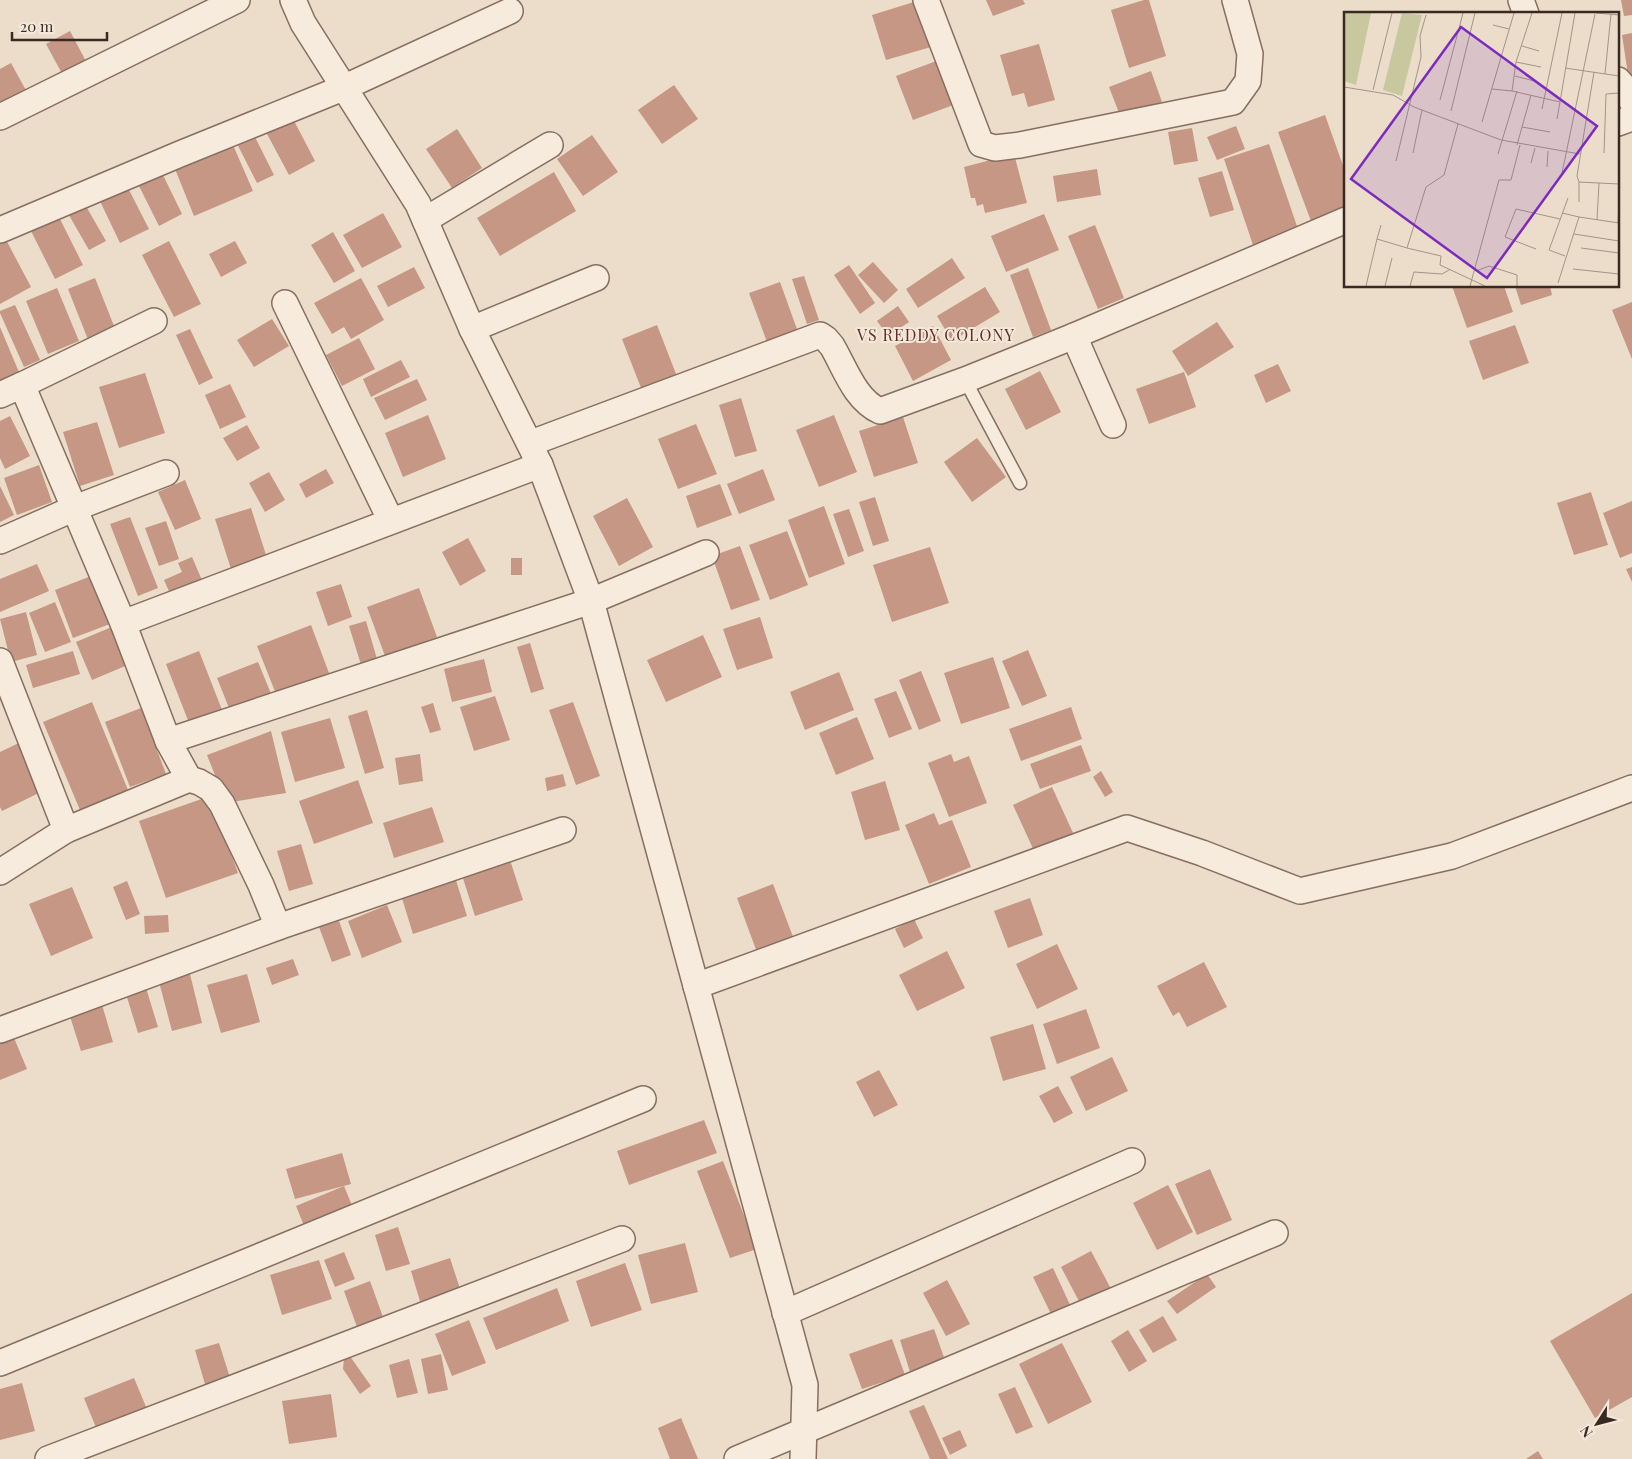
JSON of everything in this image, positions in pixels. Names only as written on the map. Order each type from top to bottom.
[{"type":"street","points":[[0,117],[237,0]]},
{"type":"street","points":[[293,0],[303,23],[418,204],[472,329],[535,454],[591,601],[805,1385],[803,1459]]},
{"type":"street","points":[[926,0],[981,144],[995,148],[1020,145],[1233,102],[1248,81],[1250,54],[1235,0]]},
{"type":"street","points":[[1521,0],[1525,12]]},
{"type":"street","points":[[0,230],[180,154],[344,88],[510,12]]},
{"type":"street","points":[[1620,82],[1626,89],[1632,102]]},
{"type":"street","points":[[425,220],[550,145]]},
{"type":"street","points":[[123,623],[391,521],[535,454],[820,335],[826,338],[832,346],[862,400],[880,411],[965,380],[1074,336],[1344,221]]},
{"type":"street","points":[[472,329],[596,278]]},
{"type":"street","points":[[285,303],[391,521]]},
{"type":"street","points":[[0,395],[154,321]]},
{"type":"street","points":[[1074,336],[1113,425]]},
{"type":"street","points":[[22,385],[123,623],[168,741],[189,779]]},
{"type":"street","points":[[0,541],[75,508],[166,473]]},
{"type":"street","points":[[168,741],[591,601],[706,553]]},
{"type":"street","points":[[0,661],[66,830]]},
{"type":"street","points":[[0,872],[66,830],[189,779],[212,789],[222,804],[261,885],[278,927]]},
{"type":"street","points":[[696,986],[1127,828],[1202,853],[1300,891],[1452,856],[1632,788]]},
{"type":"street","points":[[0,1030],[278,927],[563,830]]},
{"type":"street","points":[[0,1363],[643,1099]]},
{"type":"street","points":[[785,1313],[1132,1161]]},
{"type":"street","points":[[737,1459],[803,1433],[1275,1233]]},
{"type":"street","points":[[48,1459],[622,1240]]},
{"type":"lane","points":[[965,380],[1020,483]]},
{"type":"building","points":[[986,0],[1023,0],[1025,4],[993,16]]},
{"type":"building","points":[[1149,0],[1166,56],[1129,68],[1111,10]]},
{"type":"building","points":[[1621,0],[1632,0],[1632,15],[1624,16]]},
{"type":"building","points":[[917,1],[931,47],[886,60],[872,15]]},
{"type":"building","points":[[70,31],[90,69],[66,81],[46,44]]},
{"type":"building","points":[[1632,33],[1632,80],[1629,81],[1622,35]]},
{"type":"building","points":[[1039,44],[1055,100],[1028,107],[1024,93],[1012,96],[1000,55]]},
{"type":"building","points":[[939,60],[956,104],[913,120],[896,76]]},
{"type":"building","points":[[11,63],[28,94],[0,110],[0,69]]},
{"type":"building","points":[[1151,71],[1162,102],[1121,118],[1109,87]]},
{"type":"building","points":[[674,85],[698,119],[662,144],[638,110]]},
{"type":"building","points":[[1325,115],[1344,168],[1344,213],[1312,224],[1278,132]]},
{"type":"building","points":[[292,117],[315,161],[289,175],[266,132]]},
{"type":"building","points":[[1236,126],[1245,149],[1217,160],[1207,137]]},
{"type":"building","points":[[250,127],[274,175],[257,183],[233,136]]},
{"type":"building","points":[[1192,128],[1198,161],[1174,165],[1168,132]]},
{"type":"building","points":[[457,129],[482,168],[452,188],[426,149]]},
{"type":"building","points":[[592,135],[618,172],[583,196],[557,159]]},
{"type":"building","points":[[1269,144],[1300,235],[1255,251],[1224,159]]},
{"type":"building","points":[[233,145],[253,191],[194,216],[175,169]]},
{"type":"building","points":[[1014,154],[1027,203],[985,213],[983,204],[977,206],[975,198],[971,198],[964,167]]},
{"type":"building","points":[[1097,169],[1101,195],[1057,202],[1053,176]]},
{"type":"building","points":[[1222,171],[1234,210],[1210,217],[1198,178]]},
{"type":"building","points":[[554,172],[576,211],[500,256],[477,218]]},
{"type":"building","points":[[162,173],[182,214],[159,226],[138,184]]},
{"type":"building","points":[[127,186],[149,229],[120,243],[99,199]]},
{"type":"building","points":[[83,201],[106,241],[89,250],[66,210]]},
{"type":"building","points":[[383,213],[402,247],[362,268],[343,235]]},
{"type":"building","points":[[1044,214],[1059,250],[1006,272],[991,236]]},
{"type":"building","points":[[58,215],[83,265],[55,279],[30,229]]},
{"type":"building","points":[[1095,225],[1124,298],[1098,309],[1068,236]]},
{"type":"building","points":[[333,232],[355,271],[334,283],[311,245]]},
{"type":"building","points":[[4,236],[31,287],[0,304],[0,238]]},
{"type":"building","points":[[169,241],[201,304],[174,317],[142,255]]},
{"type":"building","points":[[235,241],[247,263],[221,277],[209,254]]},
{"type":"building","points":[[952,258],[965,278],[918,308],[906,289]]},
{"type":"building","points":[[873,262],[898,290],[884,303],[858,275]]},
{"type":"building","points":[[849,265],[875,303],[860,314],[834,275]]},
{"type":"building","points":[[414,267],[425,288],[388,307],[377,286]]},
{"type":"building","points":[[1028,268],[1051,330],[1033,337],[1010,275]]},
{"type":"building","points":[[804,276],[819,320],[807,324],[792,279]]},
{"type":"building","points":[[95,278],[116,331],[89,342],[68,289]]},
{"type":"building","points":[[361,278],[384,320],[351,339],[344,327],[332,334],[314,303]]},
{"type":"building","points":[[780,282],[798,332],[767,342],[749,293]]},
{"type":"building","points":[[985,287],[1000,312],[952,341],[937,316]]},
{"type":"building","points":[[57,288],[79,341],[48,354],[26,301]]},
{"type":"building","points":[[1453,288],[1505,288],[1513,312],[1467,328]]},
{"type":"building","points":[[1516,288],[1550,288],[1552,295],[1521,305]]},
{"type":"building","points":[[1632,302],[1632,359],[1612,310]]},
{"type":"building","points":[[15,305],[40,360],[24,367],[0,313],[0,311]]},
{"type":"building","points":[[898,306],[909,322],[888,336],[877,321]]},
{"type":"building","points":[[272,319],[289,346],[254,367],[237,340]]},
{"type":"building","points":[[1217,322],[1234,347],[1188,376],[1172,351]]},
{"type":"building","points":[[657,325],[678,379],[643,393],[622,339]]},
{"type":"building","points":[[1515,325],[1529,363],[1483,380],[1469,341]]},
{"type":"building","points":[[933,326],[951,360],[913,381],[895,346]]},
{"type":"building","points":[[0,327],[21,377],[0,386]]},
{"type":"building","points":[[190,329],[213,378],[199,385],[176,335]]},
{"type":"building","points":[[359,338],[375,369],[342,386],[326,355]]},
{"type":"building","points":[[401,360],[410,377],[371,397],[363,379]]},
{"type":"building","points":[[1278,364],[1291,391],[1266,403],[1254,375]]},
{"type":"building","points":[[1040,371],[1061,412],[1026,430],[1005,389]]},
{"type":"building","points":[[1184,372],[1196,407],[1149,424],[1136,389]]},
{"type":"building","points":[[145,373],[165,433],[119,448],[99,387]]},
{"type":"building","points":[[417,379],[427,400],[385,420],[374,398]]},
{"type":"building","points":[[230,384],[246,417],[220,429],[205,395]]},
{"type":"building","points":[[741,398],[757,451],[735,457],[719,405]]},
{"type":"building","points":[[428,415],[446,459],[403,477],[385,433]]},
{"type":"building","points":[[834,415],[857,472],[819,487],[796,430]]},
{"type":"building","points":[[10,416],[30,456],[5,469],[0,458],[0,421]]},
{"type":"building","points":[[903,417],[918,463],[874,477],[859,431]]},
{"type":"building","points":[[97,422],[114,475],[80,486],[63,432]]},
{"type":"building","points":[[696,424],[717,474],[678,489],[658,439]]},
{"type":"building","points":[[247,425],[260,448],[237,461],[223,438]]},
{"type":"building","points":[[977,438],[1006,477],[972,502],[944,462]]},
{"type":"building","points":[[39,465],[52,502],[17,515],[4,478]]},
{"type":"building","points":[[326,469],[334,483],[306,498],[299,484]]},
{"type":"building","points":[[763,469],[775,500],[739,514],[727,484]]},
{"type":"building","points":[[269,472],[285,500],[265,512],[249,483]]},
{"type":"building","points":[[185,480],[201,519],[175,530],[158,492]]},
{"type":"building","points":[[720,484],[732,515],[697,528],[686,496]]},
{"type":"building","points":[[0,486],[14,515],[0,522]]},
{"type":"building","points":[[1591,492],[1608,545],[1574,555],[1557,503]]},
{"type":"building","points":[[875,497],[889,541],[873,546],[859,502]]},
{"type":"building","points":[[627,498],[653,547],[619,566],[593,516]]},
{"type":"building","points":[[1632,501],[1632,553],[1620,558],[1603,513]]},
{"type":"building","points":[[824,506],[845,564],[809,578],[788,520]]},
{"type":"building","points":[[251,508],[267,558],[231,569],[215,519]]},
{"type":"building","points":[[849,509],[864,551],[848,557],[833,514]]},
{"type":"building","points":[[130,517],[158,588],[138,596],[110,524]]},
{"type":"building","points":[[166,521],[179,559],[159,566],[145,528]]},
{"type":"building","points":[[787,531],[808,585],[770,600],[749,545]]},
{"type":"building","points":[[468,538],[486,571],[460,586],[442,552]]},
{"type":"building","points":[[740,546],[760,600],[731,610],[712,556]]},
{"type":"building","points":[[930,547],[949,603],[892,622],[873,565]]},
{"type":"building","points":[[192,557],[204,585],[172,598],[164,580],[182,572],[178,563]]},
{"type":"building","points":[[511,558],[522,558],[522,575],[511,575]]},
{"type":"building","points":[[37,564],[49,591],[0,612],[0,579]]},
{"type":"building","points":[[1632,567],[1632,582],[1626,569]]},
{"type":"building","points":[[99,573],[118,621],[73,638],[55,590]]},
{"type":"building","points":[[341,584],[352,617],[328,626],[316,592]]},
{"type":"building","points":[[419,588],[437,637],[385,656],[367,607]]},
{"type":"building","points":[[55,602],[71,642],[45,652],[29,613]]},
{"type":"building","points":[[26,612],[37,655],[11,662],[0,619]]},
{"type":"building","points":[[760,617],[773,658],[737,670],[723,629]]},
{"type":"building","points":[[366,621],[379,666],[363,671],[349,626]]},
{"type":"building","points":[[311,625],[329,673],[276,694],[257,646]]},
{"type":"building","points":[[114,626],[130,664],[92,680],[76,642]]},
{"type":"building","points":[[703,635],[722,677],[666,702],[647,660]]},
{"type":"building","points":[[530,643],[544,689],[531,693],[517,647]]},
{"type":"building","points":[[1028,650],[1047,696],[1022,706],[1002,661]]},
{"type":"building","points":[[73,651],[80,674],[33,688],[26,665]]},
{"type":"building","points":[[199,651],[224,715],[191,728],[166,664]]},
{"type":"building","points":[[993,657],[1010,708],[961,724],[944,673]]},
{"type":"building","points":[[484,659],[492,692],[452,702],[444,669]]},
{"type":"building","points":[[258,662],[272,696],[231,713],[217,678]]},
{"type":"building","points":[[921,671],[941,721],[919,730],[899,680]]},
{"type":"building","points":[[839,672],[854,710],[805,730],[790,692]]},
{"type":"building","points":[[896,691],[912,729],[889,738],[874,699]]},
{"type":"building","points":[[495,696],[510,740],[474,751],[460,707]]},
{"type":"building","points":[[92,702],[128,790],[80,810],[43,722]]},
{"type":"building","points":[[573,702],[600,776],[576,785],[549,710]]},
{"type":"building","points":[[433,703],[441,730],[430,733],[421,707]]},
{"type":"building","points":[[1071,707],[1082,739],[1021,761],[1009,729]]},
{"type":"building","points":[[141,708],[166,774],[130,787],[105,722]]},
{"type":"building","points":[[367,710],[384,768],[365,774],[348,716]]},
{"type":"building","points":[[857,717],[874,759],[836,775],[819,733]]},
{"type":"building","points":[[330,718],[345,768],[295,782],[281,732]]},
{"type":"building","points":[[271,731],[286,793],[226,803],[207,755]]},
{"type":"building","points":[[23,741],[45,790],[2,811],[0,807],[0,752]]},
{"type":"building","points":[[1081,745],[1091,771],[1040,789],[1030,764]]},
{"type":"building","points":[[420,754],[423,781],[399,785],[395,758]]},
{"type":"building","points":[[951,754],[954,762],[969,756],[987,803],[949,817],[928,763]]},
{"type":"building","points":[[1101,771],[1113,792],[1105,797],[1093,777]]},
{"type":"building","points":[[563,774],[566,786],[547,791],[545,778]]},
{"type":"building","points":[[358,780],[373,823],[314,844],[299,801]]},
{"type":"building","points":[[885,781],[900,830],[865,840],[851,792]]},
{"type":"building","points":[[1052,787],[1074,835],[1035,853],[1013,805]]},
{"type":"building","points":[[210,796],[238,873],[166,898],[139,821]]},
{"type":"building","points":[[432,807],[444,842],[394,858],[383,823]]},
{"type":"building","points":[[934,813],[939,825],[952,820],[971,867],[929,884],[905,825]]},
{"type":"building","points":[[301,844],[313,884],[289,891],[277,851]]},
{"type":"building","points":[[509,857],[523,900],[475,916],[461,872]]},
{"type":"building","points":[[455,877],[467,916],[413,934],[401,895]]},
{"type":"building","points":[[127,881],[140,914],[126,920],[113,887]]},
{"type":"building","points":[[773,884],[795,942],[758,955],[737,898]]},
{"type":"building","points":[[72,887],[93,938],[51,956],[29,904]]},
{"type":"building","points":[[1030,898],[1043,935],[1008,948],[994,911]]},
{"type":"building","points":[[387,905],[402,942],[362,958],[348,921]]},
{"type":"building","points":[[168,915],[169,932],[145,934],[144,916]]},
{"type":"building","points":[[914,919],[923,938],[904,948],[895,929]]},
{"type":"building","points":[[339,921],[351,955],[332,962],[319,927]]},
{"type":"building","points":[[1057,944],[1078,989],[1037,1009],[1016,964]]},
{"type":"building","points":[[947,951],[965,988],[917,1011],[899,975]]},
{"type":"building","points":[[293,959],[299,975],[272,985],[266,968]]},
{"type":"building","points":[[1204,962],[1227,1007],[1187,1027],[1179,1012],[1173,1016],[1157,986]]},
{"type":"building","points":[[189,970],[202,1023],[172,1031],[158,978]]},
{"type":"building","points":[[247,974],[260,1022],[221,1033],[207,985]]},
{"type":"building","points":[[146,988],[158,1027],[138,1033],[126,994]]},
{"type":"building","points":[[100,998],[113,1042],[81,1051],[67,1007]]},
{"type":"building","points":[[1086,1009],[1100,1048],[1057,1064],[1043,1024]]},
{"type":"building","points":[[1033,1024],[1046,1069],[1003,1081],[990,1037]]},
{"type":"building","points":[[14,1038],[27,1069],[0,1080],[0,1044]]},
{"type":"building","points":[[1112,1057],[1128,1091],[1086,1111],[1070,1077]]},
{"type":"building","points":[[879,1070],[898,1105],[874,1117],[856,1082]]},
{"type":"building","points":[[1058,1086],[1073,1113],[1054,1123],[1039,1096]]},
{"type":"building","points":[[704,1120],[717,1153],[629,1185],[617,1151]]},
{"type":"building","points":[[342,1153],[351,1184],[295,1199],[286,1169]]},
{"type":"building","points":[[723,1161],[757,1249],[730,1258],[697,1171]]},
{"type":"building","points":[[1210,1169],[1232,1220],[1197,1235],[1175,1184]]},
{"type":"building","points":[[1168,1185],[1193,1232],[1157,1250],[1133,1203]]},
{"type":"building","points":[[344,1186],[353,1208],[305,1228],[296,1206]]},
{"type":"building","points":[[398,1227],[410,1264],[386,1271],[375,1235]]},
{"type":"building","points":[[685,1243],[698,1292],[651,1304],[638,1255]]},
{"type":"building","points":[[1091,1251],[1111,1289],[1081,1305],[1061,1267]]},
{"type":"building","points":[[344,1252],[355,1279],[335,1287],[324,1260]]},
{"type":"building","points":[[450,1258],[462,1295],[422,1308],[411,1271]]},
{"type":"building","points":[[319,1260],[332,1299],[282,1315],[270,1275]]},
{"type":"building","points":[[625,1263],[642,1310],[591,1327],[576,1281]]},
{"type":"building","points":[[1053,1268],[1071,1307],[1052,1316],[1033,1277]]},
{"type":"building","points":[[1207,1274],[1216,1287],[1177,1314],[1167,1301]]},
{"type":"building","points":[[947,1280],[970,1324],[946,1336],[923,1293]]},
{"type":"building","points":[[370,1281],[383,1317],[357,1327],[344,1291]]},
{"type":"building","points":[[557,1288],[569,1321],[496,1350],[483,1318]]},
{"type":"building","points":[[1632,1293],[1632,1397],[1595,1418],[1550,1341]]},
{"type":"building","points":[[1163,1316],[1177,1340],[1153,1353],[1139,1330]]},
{"type":"building","points":[[469,1320],[486,1363],[452,1376],[435,1334]]},
{"type":"building","points":[[934,1329],[946,1363],[911,1375],[900,1340]]},
{"type":"building","points":[[1128,1330],[1147,1361],[1129,1372],[1111,1341]]},
{"type":"building","points":[[892,1339],[905,1375],[862,1389],[849,1354]]},
{"type":"building","points":[[219,1343],[232,1384],[207,1391],[195,1350]]},
{"type":"building","points":[[1062,1343],[1092,1402],[1048,1424],[1019,1364]]},
{"type":"building","points":[[441,1354],[448,1390],[428,1394],[421,1359]]},
{"type":"building","points":[[349,1355],[371,1386],[360,1394],[343,1369],[344,1359]]},
{"type":"building","points":[[409,1359],[418,1393],[397,1398],[389,1365]]},
{"type":"building","points":[[134,1378],[149,1414],[99,1435],[84,1398]]},
{"type":"building","points":[[22,1383],[35,1431],[0,1440],[0,1389]]},
{"type":"building","points":[[1015,1387],[1033,1427],[1016,1434],[998,1394]]},
{"type":"building","points":[[331,1394],[337,1437],[289,1444],[282,1401]]},
{"type":"building","points":[[924,1405],[948,1459],[930,1459],[909,1411]]},
{"type":"building","points":[[681,1418],[698,1459],[670,1459],[658,1428]]},
{"type":"building","points":[[960,1430],[967,1446],[950,1455],[942,1438]]},
{"type":"building","points":[[1538,1451],[1543,1459],[1526,1459]]},
{"type":"district","name":"VS REDDY COLONY","points":[[936,334]]}]
